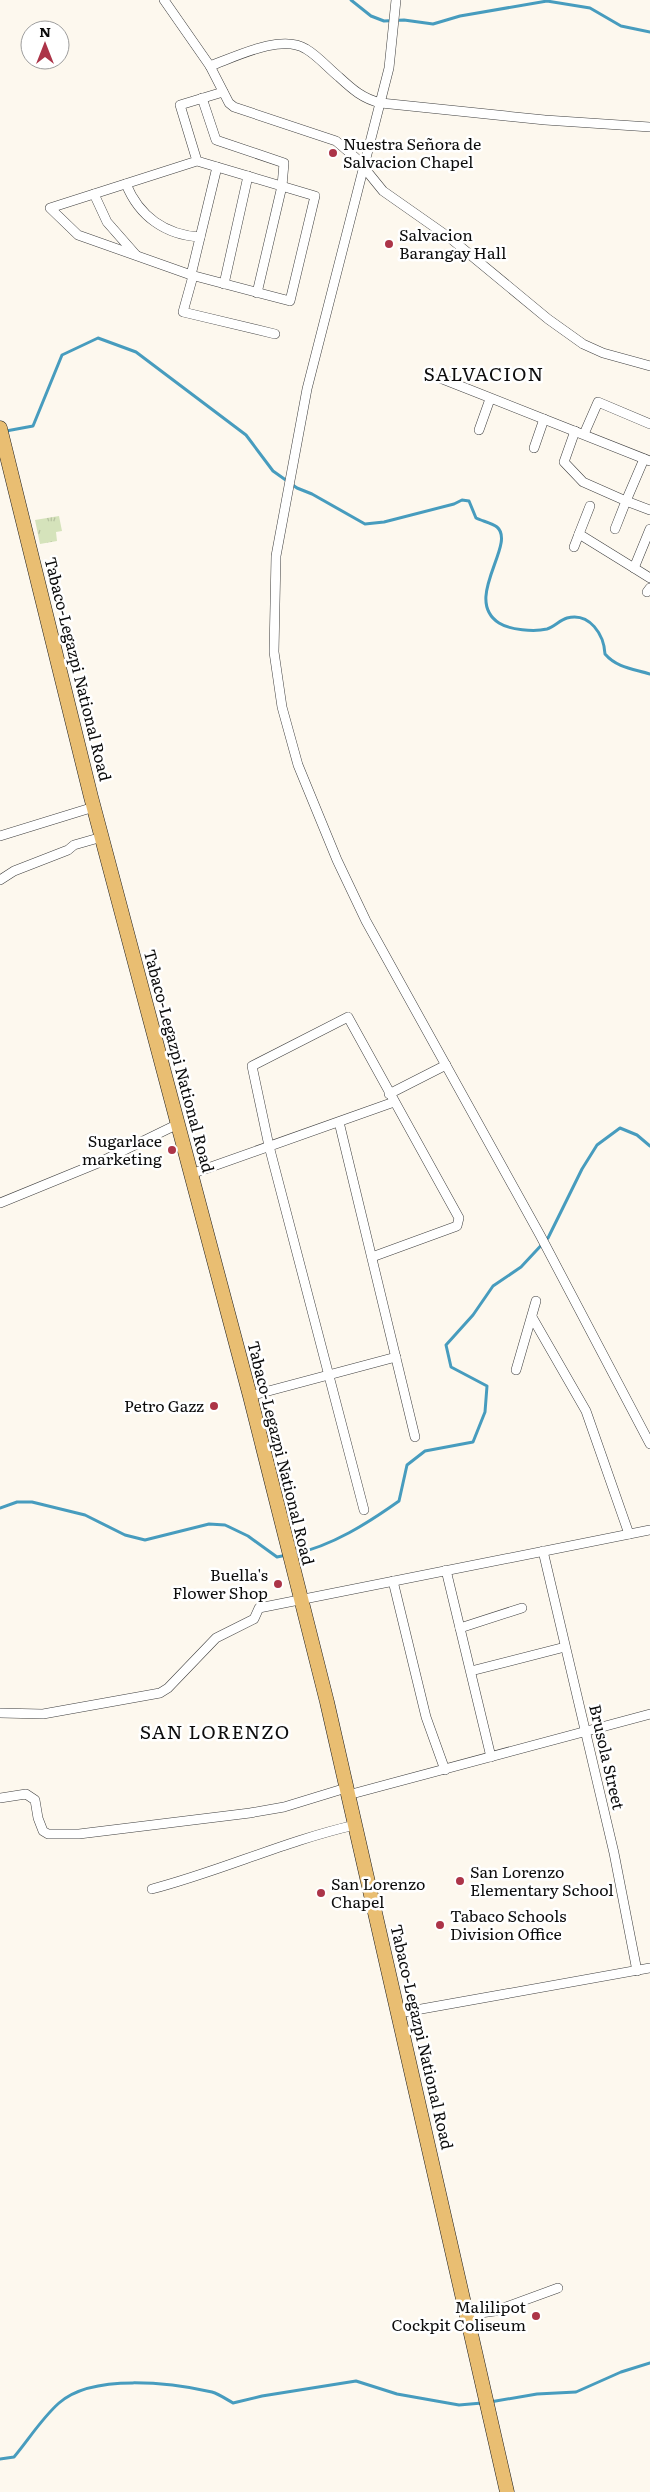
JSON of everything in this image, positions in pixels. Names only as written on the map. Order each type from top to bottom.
[{"type":"main road","name":"Tabaco-Legazpi National Road","points":[[0,428],[94,807],[250,1396],[399,2013],[507,2492]]},
{"type":"street","points":[[164,0],[210,66],[229,103],[234,107],[336,141],[364,168],[383,191],[450,238],[583,344],[603,353],[650,366]]},
{"type":"street","points":[[396,0],[389,68],[307,389],[287,487],[276,556],[274,652],[282,707],[298,765],[337,860],[366,921],[540,1235],[650,1444]]},
{"type":"street","points":[[210,66],[256,48],[292,44],[305,48],[355,92],[370,100],[381,103],[545,120],[650,127]]},
{"type":"street","points":[[197,161],[180,105],[223,92]]},
{"type":"street","points":[[202,98],[216,140],[284,163],[282,186],[257,293]]},
{"type":"street","points":[[197,161],[315,196],[290,301],[192,276],[78,235],[50,208],[197,161]]},
{"type":"street","points":[[217,167],[183,312],[275,334]]},
{"type":"street","points":[[224,284],[248,176]]},
{"type":"street","points":[[126,184],[138,206],[161,226],[182,236],[200,237]]},
{"type":"street","points":[[94,194],[107,222],[138,256]]},
{"type":"street","points":[[440,378],[647,460],[626,501],[615,528]]},
{"type":"street","points":[[479,430],[490,399]]},
{"type":"street","points":[[650,424],[598,402],[579,432],[564,462],[583,482],[650,510]]},
{"type":"street","points":[[534,448],[544,420]]},
{"type":"street","points":[[574,547],[590,506]]},
{"type":"street","points":[[634,568],[648,545],[650,529]]},
{"type":"street","points":[[580,534],[650,578]]},
{"type":"street","points":[[0,836],[94,807]]},
{"type":"street","points":[[0,880],[14,871],[74,846],[102,837]]},
{"type":"street","points":[[364,1510],[269,1146],[252,1066],[348,1017],[391,1098],[459,1218],[457,1226],[372,1257]]},
{"type":"street","points":[[191,1174],[339,1122],[391,1098],[446,1065]]},
{"type":"street","points":[[339,1122],[415,1437]]},
{"type":"street","points":[[0,1203],[98,1163],[178,1124]]},
{"type":"street","points":[[516,1370],[536,1301]]},
{"type":"street","points":[[532,1317],[586,1411],[629,1534]]},
{"type":"street","points":[[250,1396],[396,1358]]},
{"type":"street","points":[[0,1714],[43,1714],[160,1693],[168,1688],[216,1638],[254,1619],[259,1608],[650,1530]]},
{"type":"street","name":"Brusola Street","points":[[543,1551],[614,1852],[636,1971]]},
{"type":"street","points":[[446,1570],[492,1757]]},
{"type":"street","points":[[393,1581],[426,1717],[445,1770]]},
{"type":"street","points":[[460,1628],[522,1608]]},
{"type":"street","points":[[470,1671],[565,1647]]},
{"type":"street","points":[[0,1798],[26,1794],[35,1800],[38,1818],[43,1831],[48,1834],[79,1834],[250,1813],[445,1770],[650,1714]]},
{"type":"street","points":[[152,1889],[185,1880],[295,1841],[354,1825]]},
{"type":"street","points":[[399,2013],[650,1968]]},
{"type":"street","points":[[466,2315],[494,2311],[558,2288]]},
{"type":"green space","points":[[59,516],[62,531],[56,532],[57,541],[40,544],[35,520]]},
{"type":"waterway","points":[[351,0],[371,16],[384,21],[404,20],[433,24],[460,16],[547,1],[590,8],[621,26],[650,32]]},
{"type":"waterway","points":[[6,431],[33,426],[62,355],[98,338],[136,352],[246,435],[273,471],[297,488],[312,494],[365,524],[384,522],[454,504],[462,500],[469,501],[476,518],[497,527],[501,535],[501,546],[487,587],[486,600],[489,613],[499,623],[522,630],[542,630],[550,628],[567,618],[582,618],[589,622],[599,633],[605,654],[610,659],[626,667],[650,674]]},
{"type":"waterway","points":[[294,1554],[336,1540],[399,1501],[407,1465],[425,1451],[473,1442],[485,1412],[487,1386],[451,1367],[446,1345],[473,1315],[493,1286],[521,1267],[548,1238],[582,1169],[597,1145],[620,1128],[637,1135],[650,1146]]},
{"type":"waterway","points":[[0,1508],[17,1502],[32,1502],[85,1515],[125,1535],[145,1540],[209,1524],[225,1525],[248,1536],[277,1557],[287,1555]]},
{"type":"waterway","points":[[490,2402],[537,2394],[576,2392],[621,2372],[650,2363]]},
{"type":"waterway","points":[[0,2459],[14,2457],[41,2422],[59,2403],[73,2394],[91,2387],[111,2384],[133,2383],[176,2386],[215,2393],[233,2403],[262,2396],[356,2381],[397,2394],[459,2405],[482,2403]]},
{"type":"place","name":"Nuestra Señora de Salvacion Chapel","points":[[333,153]]},
{"type":"place","name":"Salvacion Barangay Hall","points":[[389,244]]},
{"type":"place","name":"Sugarlace marketing","points":[[172,1150]]},
{"type":"place","name":"Petro Gazz","points":[[214,1406]]},
{"type":"place","name":"Buella's Flower Shop","points":[[278,1584]]},
{"type":"place","name":"San Lorenzo Elementary School","points":[[460,1881]]},
{"type":"place","name":"San Lorenzo Chapel","points":[[321,1893]]},
{"type":"place","name":"Tabaco Schools Division Office","points":[[440,1925]]},
{"type":"place","name":"Malilipot Cockpit Coliseum","points":[[536,2316]]},
{"type":"district","name":"SALVACION","points":[[484,374]]},
{"type":"district","name":"SAN LORENZO","points":[[215,1732]]}]
